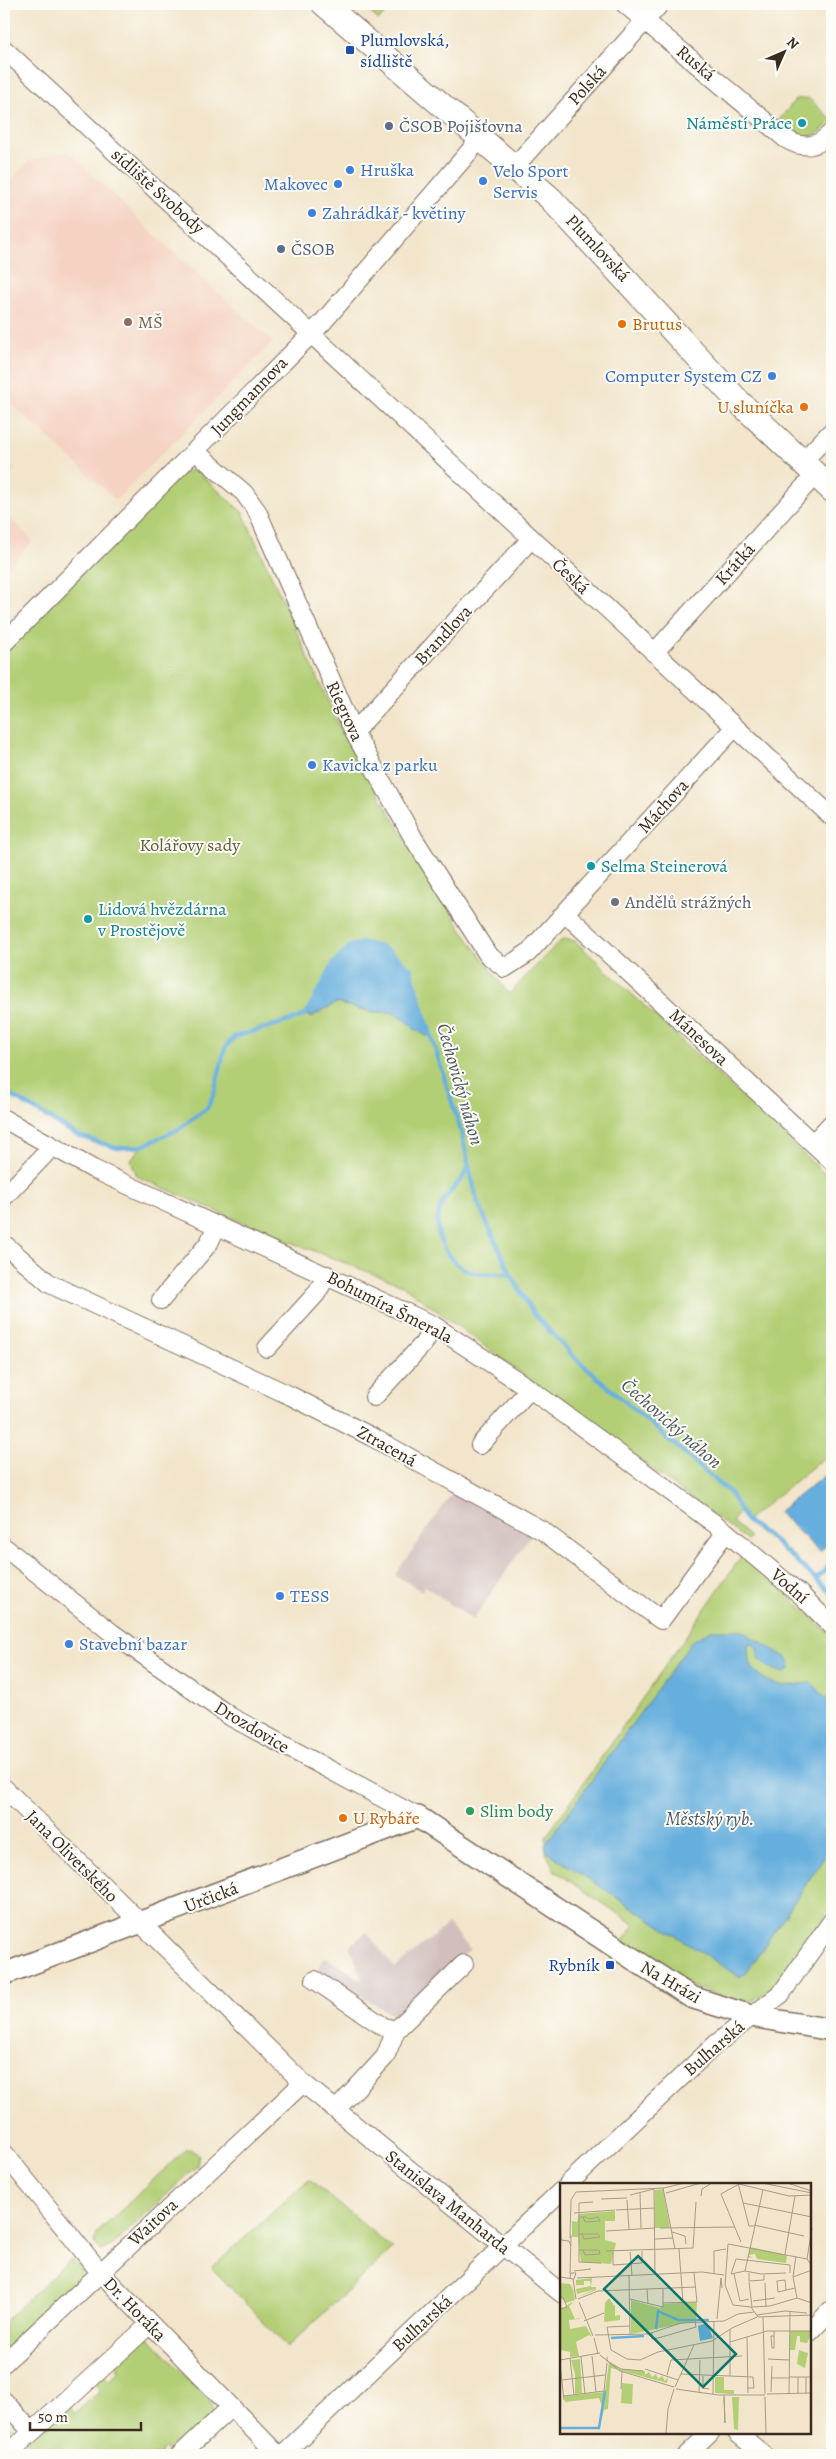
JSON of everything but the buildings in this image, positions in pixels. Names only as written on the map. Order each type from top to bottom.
[{"type":"main road","name":"Plumlovská","points":[[324,4],[515,166],[574,221],[732,395],[832,490]]},
{"type":"street","name":"Ruská","points":[[625,4],[796,145],[808,147],[825,140],[832,132]]},
{"type":"street","name":"Polská","points":[[515,166],[660,4]]},
{"type":"street","name":"sídliště Svobody","points":[[4,49],[312,333]]},
{"type":"street","name":"Jungmannova","points":[[4,642],[312,333],[481,138]]},
{"type":"street","name":"Česká","points":[[312,333],[531,539],[832,817]]},
{"type":"street","name":"Krátká","points":[[654,653],[808,469],[832,431]]},
{"type":"street","name":"Riegrova","points":[[195,451],[244,493],[256,511],[354,732],[414,839],[481,944],[496,962],[505,968]]},
{"type":"street","name":"Brandlova","points":[[354,732],[531,539]]},
{"type":"street","name":"Máchova","points":[[505,968],[528,953],[566,914],[735,727]]},
{"type":"street","name":"Mánesova","points":[[566,914],[832,1161]]},
{"type":"street","name":"Bohumíra Šmerala","points":[[4,1119],[93,1169],[433,1325],[530,1389],[746,1548]]},
{"type":"street","points":[[813,1143],[832,1124]]},
{"type":"street","points":[[4,1197],[52,1147]]},
{"type":"street","points":[[161,1300],[209,1244],[217,1225]]},
{"type":"street","name":"Ztracená","points":[[4,1244],[50,1284],[292,1396],[372,1437],[543,1531],[661,1620],[726,1532]]},
{"type":"street","points":[[267,1348],[316,1294],[327,1275]]},
{"type":"street","points":[[374,1397],[424,1343],[433,1325]]},
{"type":"street","points":[[480,1445],[530,1389]]},
{"type":"street","name":"Drozdovice","points":[[4,1547],[112,1633],[231,1717],[418,1817],[516,1882]]},
{"type":"street","name":"Vodní","points":[[746,1548],[801,1594],[832,1626]]},
{"type":"street","name":"Jana Olivetského","points":[[4,1788],[141,1924]]},
{"type":"street","name":"Určická","points":[[4,1974],[141,1924],[418,1817]]},
{"type":"street","name":"Na Hrázi","points":[[516,1882],[691,1998],[751,2016],[832,2030]]},
{"type":"street","points":[[751,2016],[781,1994],[832,1921]]},
{"type":"street","name":"Stanislava Manharda","points":[[141,1924],[303,2083],[560,2292]]},
{"type":"street","points":[[336,2110],[385,2057],[396,2030],[464,1964]]},
{"type":"street","points":[[315,1980],[384,2027],[396,2030]]},
{"type":"street","name":"Bulharská","points":[[569,2183],[716,2044],[751,2016]]},
{"type":"street","name":"Waitova","points":[[4,2363],[303,2083]]},
{"type":"street","name":"Dr. Horáka","points":[[4,2153],[100,2272],[278,2455]]},
{"type":"street","name":"Bulharská","points":[[282,2455],[560,2192]]},
{"type":"street","points":[[811,2331],[832,2309]]},
{"type":"street","points":[[7,2455],[150,2324]]},
{"type":"street","points":[[4,2401],[32,2432]]},
{"type":"street","points":[[180,2455],[230,2407]]},
{"type":"street","points":[[688,2455],[709,2434]]},
{"type":"street","points":[[738,2434],[764,2455]]},
{"type":"shaded area","name":"MŠ","points":[[68,151],[142,223],[273,342],[116,500],[4,397],[4,188],[29,161]]},
{"type":"shaded area","points":[[4,458],[15,469],[4,483]]},
{"type":"shaded area","points":[[4,512],[33,541],[6,569],[4,567]]},
{"type":"shaded area","points":[[453,1492],[531,1535],[473,1620],[425,1586],[421,1591],[395,1575]]},
{"type":"shaded area","points":[[448,1924],[470,1949],[397,2013],[391,2014],[318,1970],[325,1957],[363,1980],[349,1946],[367,1932],[395,1968]]},
{"type":"green space","points":[[360,4],[393,4],[379,20]]},
{"type":"green space","points":[[808,98],[832,120],[818,133],[806,137],[799,136],[776,124],[796,99]]},
{"type":"green space","name":"Kolářovy sady","points":[[194,469],[243,513],[345,739],[461,929],[509,994],[558,943],[564,939],[575,941],[832,1181],[832,1451],[746,1521],[740,1511],[732,1522],[750,1537],[747,1540],[402,1285],[260,1230],[141,1178],[136,1174],[131,1160],[137,1151],[145,1145],[126,1148],[89,1141],[53,1123],[4,1091],[4,652],[179,476]],"holes":[[[350,946],[427,1035],[414,1029],[402,1017],[391,1012],[372,1012],[336,1003],[311,1017],[308,1015],[301,1017],[306,1014],[334,963]]]},
{"type":"green space","name":"Městský ryb.","points":[[743,1554],[832,1636],[832,1906],[785,1974],[772,1989],[754,2000],[736,2002],[690,1986],[622,1942],[635,1925],[555,1871],[546,1853],[546,1837]]},
{"type":"green space","points":[[191,2149],[199,2155],[197,2166],[112,2246],[101,2251],[96,2246],[95,2240],[98,2232],[185,2150]]},
{"type":"green space","points":[[309,2179],[393,2249],[287,2347],[212,2268]]},
{"type":"green space","points":[[73,2260],[83,2271],[55,2304],[4,2352],[4,2322],[67,2262]]},
{"type":"green space","points":[[148,2337],[211,2402],[214,2413],[173,2455],[167,2455],[166,2448],[161,2452],[162,2455],[134,2455],[131,2452],[128,2455],[29,2455],[18,2450],[69,2403],[74,2415],[99,2391],[96,2378],[103,2372],[108,2381],[118,2372],[115,2361]]},
{"type":"green space","points":[[6,2422],[19,2436],[4,2450],[4,2424]]},
{"type":"water","points":[[363,943],[389,951],[410,968],[431,1034],[427,1036],[414,1029],[402,1017],[391,1012],[372,1012],[336,1003],[313,1016],[306,1014],[322,982],[335,962],[352,947]]},
{"type":"water","points":[[829,1472],[832,1476],[832,1539],[820,1552],[778,1512]]},
{"type":"water","name":"Městský ryb.","points":[[711,1630],[740,1630],[787,1658],[791,1664],[789,1670],[783,1673],[765,1665],[758,1654],[758,1648],[749,1642],[748,1650],[751,1664],[759,1675],[772,1683],[780,1685],[812,1683],[823,1696],[832,1702],[832,1846],[746,1973],[739,1977],[547,1852],[545,1845],[692,1641]]},
{"type":"waterway","name":"Čechovický náhon","points":[[4,1091],[79,1136],[118,1148],[142,1146],[179,1129],[207,1108],[214,1094],[225,1048],[234,1037],[296,1019],[306,1014],[334,963],[350,946],[363,943],[389,951],[410,968],[461,1131],[477,1201],[511,1275],[533,1313],[574,1357],[730,1493],[746,1521],[772,1539],[832,1594]]},
{"type":"waterway","points":[[469,1164],[465,1174],[443,1202],[439,1213],[439,1235],[448,1255],[465,1269],[480,1274],[511,1275]]},
{"type":"waterway","points":[[816,1579],[832,1563]]},
{"type":"place","name":"Plumlovská, sídliště","points":[[350,50]]},
{"type":"place","name":"Náměstí Práce","points":[[802,123]]},
{"type":"place","name":"ČSOB Pojišťovna","points":[[389,126]]},
{"type":"place","name":"Hruška","points":[[350,170]]},
{"type":"place","name":"Velo Sport Servis","points":[[483,181]]},
{"type":"place","name":"Makovec","points":[[338,184]]},
{"type":"place","name":"Zahrádkář - květiny","points":[[312,213]]},
{"type":"place","name":"ČSOB","points":[[281,249]]},
{"type":"place","name":"MŠ","points":[[128,322]]},
{"type":"place","name":"Brutus","points":[[622,324]]},
{"type":"place","name":"Computer System CZ","points":[[772,376]]},
{"type":"place","name":"U sluníčka","points":[[804,407]]},
{"type":"place","name":"Kavicka z parku","points":[[312,765]]},
{"type":"place","name":"Selma Steinerová","points":[[591,866]]},
{"type":"place","name":"Andělů strážných","points":[[615,902]]},
{"type":"place","name":"Lidová hvězdárna v Prostějově","points":[[88,919]]},
{"type":"place","name":"TESS","points":[[280,1596]]},
{"type":"place","name":"Stavební bazar","points":[[69,1644]]},
{"type":"place","name":"Slim body","points":[[470,1811]]},
{"type":"place","name":"U Rybáře","points":[[343,1818]]},
{"type":"place","name":"Rybník","points":[[610,1965]]}]
